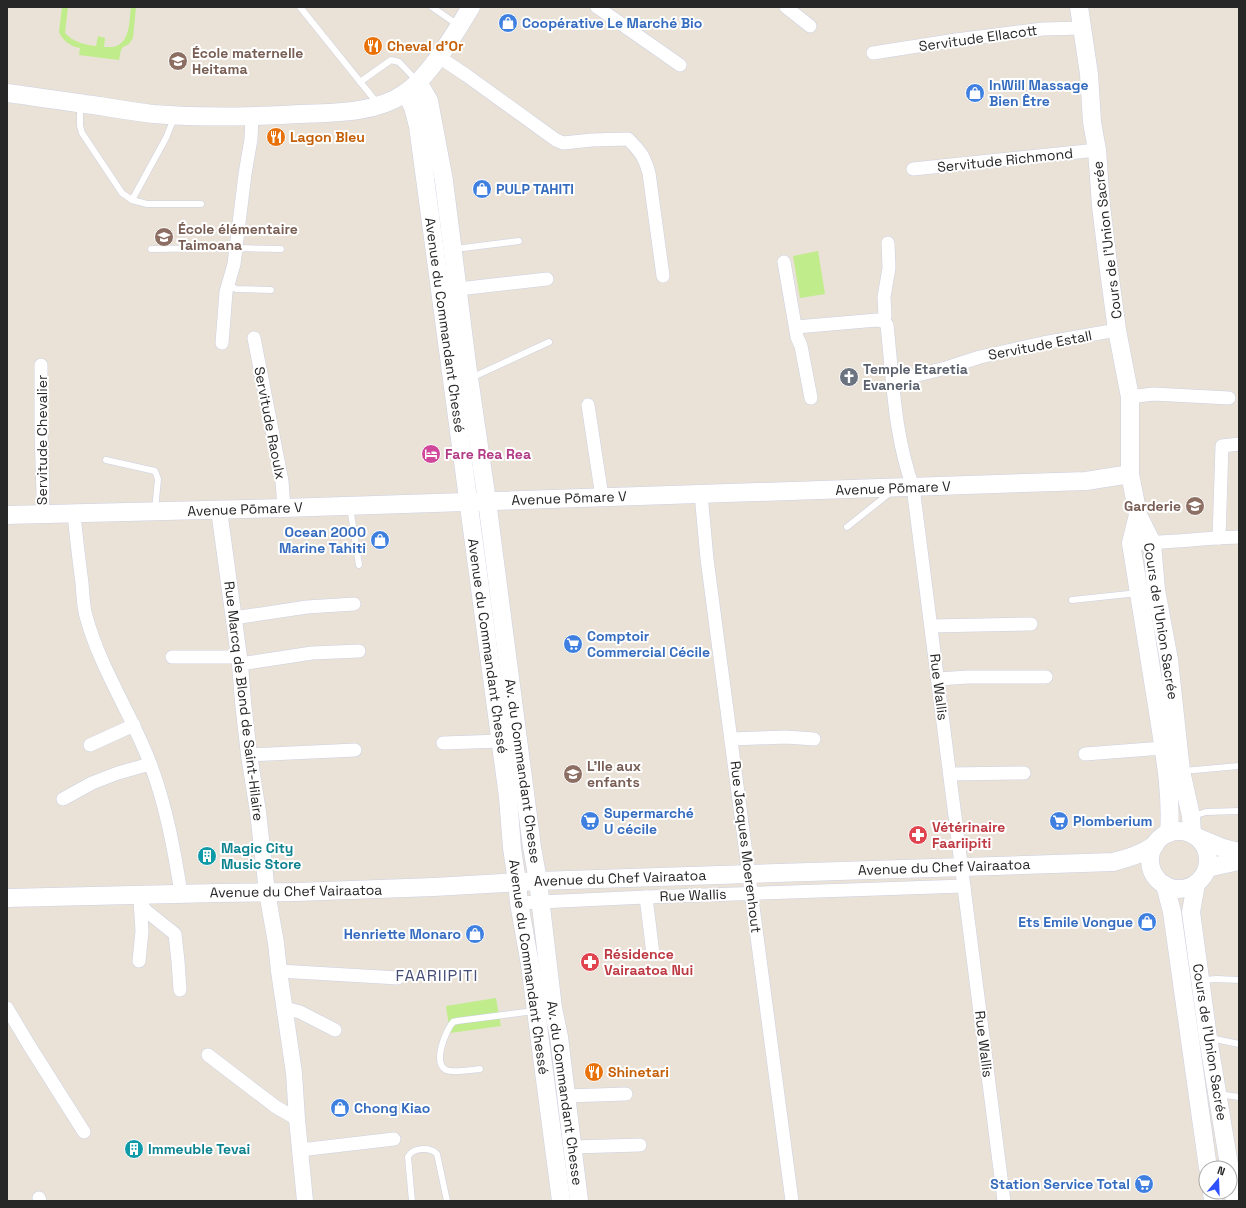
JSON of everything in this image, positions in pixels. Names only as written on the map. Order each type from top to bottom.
[{"type":"main road","points":[[7,93],[153,114],[208,117],[321,114],[360,109],[394,100],[412,88],[438,57],[472,7]]},
{"type":"main road","name":"Cours de l'Union Sacrée","points":[[1079,7],[1090,85],[1092,122],[1097,150],[1101,206],[1118,330],[1130,397],[1130,474],[1138,515],[1152,543],[1156,590],[1169,660],[1181,771],[1195,836]]},
{"type":"main road","name":"Avenue du Commandant Chessé","points":[[412,88],[429,101],[444,181],[458,289],[468,502],[501,741],[519,903],[530,965],[545,1009],[561,1201]]},
{"type":"main road","name":"Avenue du Commandant Chessé","points":[[412,88],[413,108],[418,126],[480,461]]},
{"type":"main road","name":"Av. du Commandant Chesse","points":[[480,461],[487,501],[532,847],[541,902],[545,1009],[558,1037],[579,1201]]},
{"type":"main road","name":"Avenue Pōmare V","points":[[7,515],[284,508],[1086,481],[1130,474]]},
{"type":"main road","name":"Cours de l'Union Sacrée","points":[[1138,515],[1131,543],[1163,748],[1169,795],[1169,833]]},
{"type":"main road","points":[[484,612],[501,611]]},
{"type":"main road","points":[[1169,833],[1182,831],[1223,848],[1239,852]]},
{"type":"main road","name":"Avenue du Chef Vairaatoa","points":[[7,898],[140,898],[181,893],[434,887],[538,881],[1113,862],[1148,850],[1160,838],[1169,833]]},
{"type":"main road","points":[[1195,836],[1207,850],[1208,859],[1207,868],[1203,877],[1196,884]]},
{"type":"main road","points":[[1154,845],[1151,853],[1151,862],[1153,871],[1161,882]]},
{"type":"main road","points":[[1207,868],[1239,861]]},
{"type":"main road","name":"Avenue du Chef Vairaatoa","points":[[1113,862],[1138,870],[1175,888],[1186,888],[1196,884]]},
{"type":"main road","name":"Cours de l'Union Sacrée","points":[[1161,882],[1172,912],[1207,1160]]},
{"type":"main road","name":"Cours de l'Union Sacrée","points":[[1196,884],[1190,912],[1217,1094],[1233,1148],[1235,1201]]},
{"type":"street","points":[[597,7],[680,65]]},
{"type":"street","points":[[786,7],[810,26]]},
{"type":"street","name":"Servitude Ellacott","points":[[873,53],[956,40],[1043,30],[1083,28]]},
{"type":"street","points":[[438,57],[466,75],[556,140],[563,143],[592,140],[628,139],[646,160],[663,276]]},
{"type":"street","points":[[222,343],[226,292],[234,264],[244,174],[251,139],[252,117]]},
{"type":"street","name":"Servitude Richmond","points":[[913,169],[1097,150]]},
{"type":"street","points":[[796,327],[877,320],[883,321],[885,316],[884,296],[889,268],[888,243]]},
{"type":"street","points":[[784,262],[797,337],[801,346],[810,398]]},
{"type":"street","points":[[458,289],[548,279]]},
{"type":"street","name":"Rue Wallis","points":[[883,321],[887,325],[895,408],[901,448],[906,466],[904,487],[931,626],[1004,1201]]},
{"type":"street","name":"Servitude Estall","points":[[893,381],[946,368],[980,357],[1043,343],[1118,330]]},
{"type":"street","name":"Servitude Raoulx","points":[[254,338],[282,481],[284,508]]},
{"type":"street","name":"Servitude Chevalier","points":[[41,365],[41,430],[44,495],[42,514]]},
{"type":"street","points":[[1130,397],[1153,394],[1229,398]]},
{"type":"street","points":[[588,405],[602,497]]},
{"type":"street","points":[[1219,538],[1222,446],[1239,444]]},
{"type":"street","name":"Rue Jacques Moerenhout","points":[[701,494],[702,519],[707,559],[792,1201]]},
{"type":"street","name":"Rue Marcq de Blond de Saint-Hilaire","points":[[219,510],[240,660],[249,755],[258,812],[267,892],[276,943],[294,1073],[305,1201]]},
{"type":"street","points":[[74,513],[85,615],[97,649],[119,698],[134,725],[150,764],[164,809],[174,851],[181,893]]},
{"type":"street","points":[[1131,543],[1239,537]]},
{"type":"street","points":[[234,618],[306,607],[354,604]]},
{"type":"street","points":[[931,626],[1031,624]]},
{"type":"street","points":[[172,657],[240,660],[312,653],[359,651]]},
{"type":"street","points":[[938,679],[968,677],[1046,677]]},
{"type":"street","points":[[90,745],[134,725]]},
{"type":"street","points":[[731,739],[786,737],[814,739]]},
{"type":"street","points":[[443,743],[501,741]]},
{"type":"street","points":[[1085,754],[1163,748]]},
{"type":"street","points":[[249,755],[355,750]]},
{"type":"street","points":[[63,799],[92,783],[118,773],[150,764]]},
{"type":"street","points":[[950,774],[1024,773]]},
{"type":"street","name":"Rue Wallis","points":[[519,903],[964,886]]},
{"type":"street","points":[[646,897],[653,954]]},
{"type":"street","points":[[139,961],[142,931],[140,898]]},
{"type":"street","points":[[140,898],[145,910],[175,934],[180,990]]},
{"type":"street","points":[[279,971],[398,978]]},
{"type":"street","points":[[7,1008],[84,1132]]},
{"type":"street","points":[[285,1008],[300,1012],[335,1030]]},
{"type":"street","points":[[208,1055],[276,1107],[297,1119]]},
{"type":"street","points":[[566,1096],[626,1094]]},
{"type":"street","points":[[300,1150],[394,1139]]},
{"type":"street","points":[[573,1147],[640,1145]]},
{"type":"lane","points":[[300,7],[379,105]]},
{"type":"lane","points":[[432,7],[460,26]]},
{"type":"lane","points":[[360,82],[392,60],[395,60],[398,62],[412,88]]},
{"type":"lane","points":[[80,104],[80,126],[82,133],[122,192],[132,200],[147,204],[201,204]]},
{"type":"lane","points":[[132,200],[166,138],[175,115]]},
{"type":"lane","points":[[453,250],[519,241]]},
{"type":"lane","points":[[151,249],[281,249]]},
{"type":"lane","points":[[228,284],[236,289],[271,290]]},
{"type":"lane","points":[[462,370],[549,342]]},
{"type":"lane","points":[[106,460],[155,471],[158,479],[155,511]]},
{"type":"lane","points":[[847,527],[904,487]]},
{"type":"lane","points":[[350,505],[360,565]]},
{"type":"lane","points":[[1072,600],[1139,593]]},
{"type":"lane","points":[[1181,771],[1239,766]]},
{"type":"lane","points":[[1191,816],[1206,812],[1239,811]]},
{"type":"lane","points":[[1200,981],[1217,979],[1239,980]]},
{"type":"lane","points":[[480,1069],[452,1071],[446,1070],[441,1065],[440,1051],[443,1041],[453,1022],[457,1020],[545,1009]]},
{"type":"lane","points":[[1208,1038],[1239,1044]]},
{"type":"lane","points":[[1217,1094],[1239,1097]]},
{"type":"lane","points":[[412,1201],[408,1158],[410,1153],[414,1151],[428,1149],[433,1150],[437,1154],[447,1201]]},
{"type":"green space","points":[[62,7],[68,7],[65,33],[68,36],[79,42],[96,46],[98,36],[105,38],[104,47],[114,47],[124,40],[128,30],[131,7],[136,7],[133,38],[129,44],[121,50],[119,60],[79,55],[80,48],[67,43],[59,32]]},
{"type":"green space","points":[[818,251],[825,294],[800,298],[793,256]]},
{"type":"green space","points":[[496,998],[501,1026],[450,1033],[446,1006]]},
{"type":"place","name":"Coopérative Le Marché Bio","points":[[508,23]]},
{"type":"place","name":"Cheval d'Or","points":[[373,46]]},
{"type":"place","name":"École maternelle Heitama","points":[[178,61]]},
{"type":"place","name":"InWill Massage Bien Être","points":[[975,93]]},
{"type":"place","name":"Lagon Bleu","points":[[276,137]]},
{"type":"place","name":"PULP TAHITI","points":[[482,189]]},
{"type":"place","name":"École élémentaire Taimoana","points":[[164,237]]},
{"type":"place","name":"Temple Etaretia Evaneria","points":[[849,377]]},
{"type":"place","name":"Fare Rea Rea","points":[[431,454]]},
{"type":"place","name":"Garderie","points":[[1195,506]]},
{"type":"place","name":"Ocean 2000 Marine Tahiti","points":[[380,540]]},
{"type":"place","name":"Comptoir Commercial Cécile","points":[[573,644]]},
{"type":"place","name":"L'Ile aux enfants","points":[[573,774]]},
{"type":"place","name":"Supermarché U cécile","points":[[590,821]]},
{"type":"place","name":"Plomberium","points":[[1059,821]]},
{"type":"place","name":"Vétérinaire Faariipiti","points":[[918,835]]},
{"type":"place","name":"Magic City Music Store","points":[[207,856]]},
{"type":"place","name":"Ets Emile Vongue","points":[[1147,922]]},
{"type":"place","name":"Henriette Monaro","points":[[475,934]]},
{"type":"place","name":"Résidence Vairaatoa Nui","points":[[590,962]]},
{"type":"place","name":"Shinetari","points":[[594,1072]]},
{"type":"place","name":"Chong Kiao","points":[[340,1108]]},
{"type":"place","name":"Immeuble Tevai","points":[[134,1149]]},
{"type":"place","name":"Station Service Total","points":[[1144,1184]]},
{"type":"district","name":"FAARIIPITI","points":[[437,975]]}]
